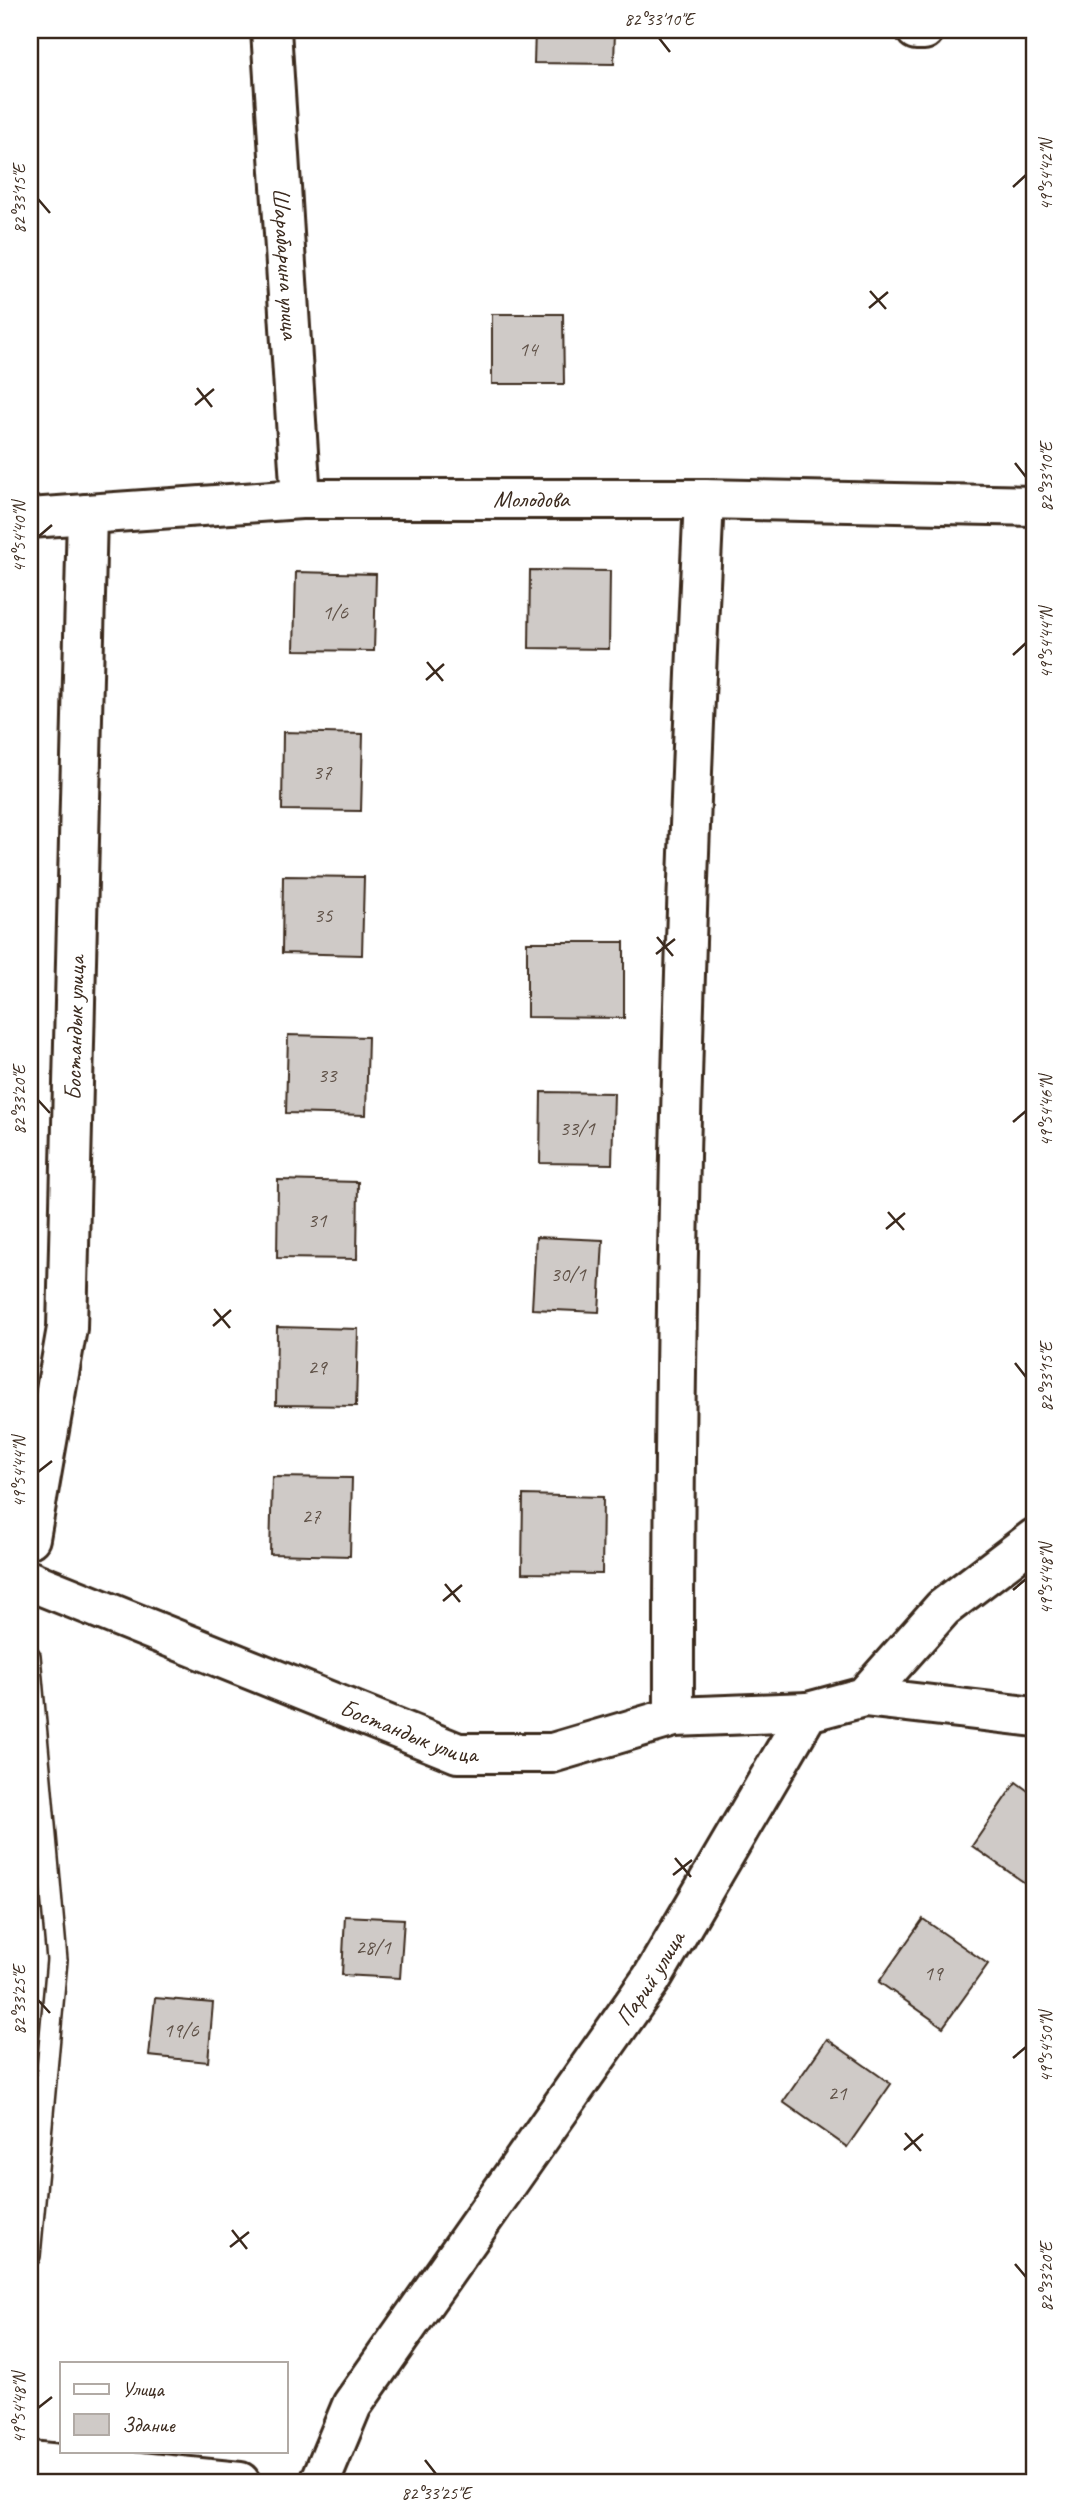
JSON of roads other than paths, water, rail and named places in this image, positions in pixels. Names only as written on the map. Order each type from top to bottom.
[{"type":"street","name":"Шарабарина улица","points":[[271,30],[302,499]]},
{"type":"street","points":[[916,30],[924,30]]},
{"type":"street","name":"Молодова","points":[[30,518],[302,499],[704,499],[1035,506]]},
{"type":"street","points":[[674,1717],[673,1481],[691,768],[704,499]]},
{"type":"street","name":"Бостандык улица","points":[[30,1538],[67,1328],[87,514]]},
{"type":"street","points":[[864,1698],[943,1608],[1035,1538]]},
{"type":"street","name":"Бостандык улица","points":[[30,1581],[458,1753],[552,1753],[674,1717],[808,1712]]},
{"type":"street","points":[[808,1712],[864,1698],[1035,1717]]},
{"type":"street","name":"Парий улица","points":[[320,2482],[352,2405],[652,1978],[808,1712]]},
{"type":"street","points":[[30,2461],[240,2482]]},
{"type":"lane","points":[[30,1656],[57,1960],[30,2256]]}]
